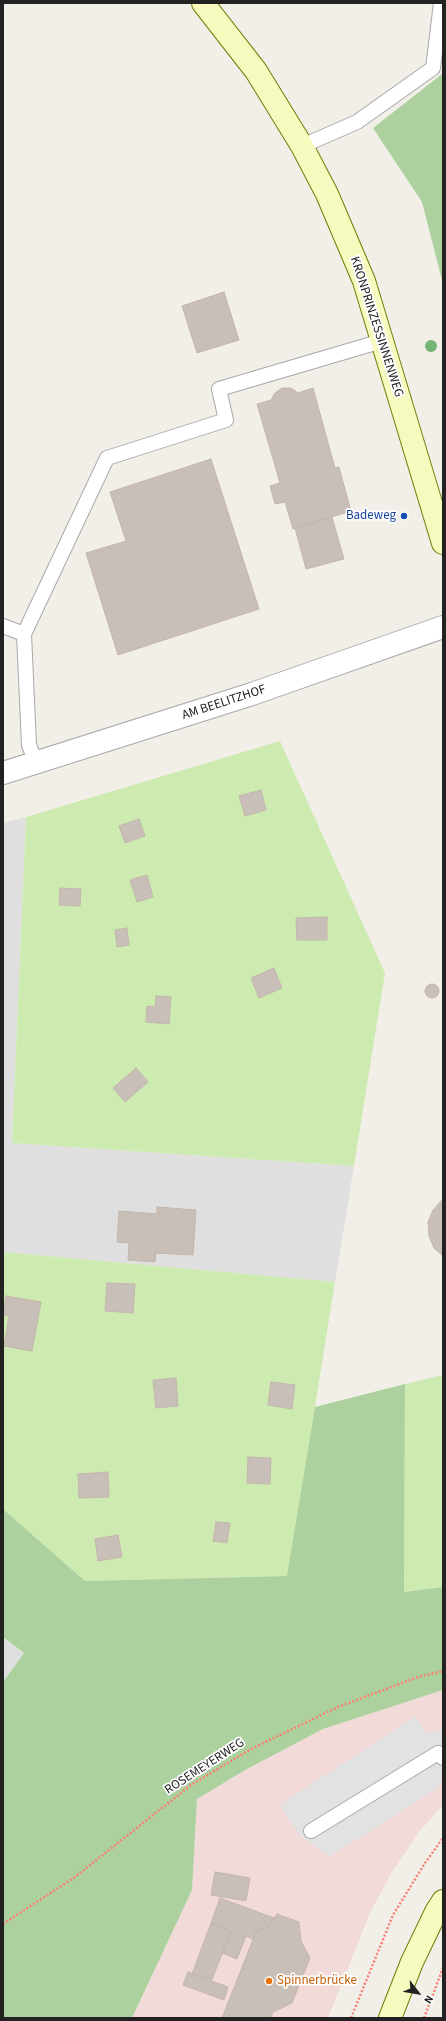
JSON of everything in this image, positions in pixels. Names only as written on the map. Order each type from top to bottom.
[{"type":"main road","name":"KRONPRINZESSINNENWEG","points":[[204,3],[256,71],[302,146],[327,194],[364,281],[443,542]]},
{"type":"main road","points":[[390,2018],[412,1962],[436,1912],[443,1901]]},
{"type":"street","name":"AM BEELITZHOF","points":[[3,773],[252,694],[443,627]]},
{"type":"lane","points":[[302,146],[357,122],[433,68],[441,3]]},
{"type":"lane","points":[[36,763],[29,745],[24,634],[107,458],[226,420],[219,389],[382,341]]},
{"type":"lane","points":[[3,626],[24,634]]},
{"type":"lane","points":[[311,1831],[438,1753],[443,1758]]},
{"type":"path","name":"ROSEMEYERWEG","points":[[3,1924],[75,1877],[191,1785],[251,1749],[338,1707],[418,1677],[443,1671]]},
{"type":"path","points":[[351,2018],[393,1915],[425,1863],[443,1838]]},
{"type":"path","points":[[424,2018],[443,1968]]},
{"type":"shaded area","points":[[26,817],[12,1143],[354,1166],[335,1282],[3,1252],[3,823]]},
{"type":"shaded area","points":[[3,1637],[24,1653],[3,1682]]},
{"type":"shaded area","points":[[443,1690],[443,1805],[419,1832],[390,1875],[370,1913],[328,2018],[132,2018],[192,1890],[197,1799],[247,1769],[323,1729]]},
{"type":"shaded area","points":[[415,1716],[427,1734],[443,1729],[443,1780],[435,1790],[329,1857],[298,1833],[280,1805]]},
{"type":"green space","points":[[443,50],[443,284],[422,202],[373,128],[442,74]]},
{"type":"green space","points":[[280,741],[385,973],[354,1166],[12,1143],[26,817]]},
{"type":"green space","points":[[3,1252],[335,1282],[288,1576],[85,1581],[3,1509]]},
{"type":"green space","points":[[443,1375],[443,1587],[404,1592],[405,1384]]},
{"type":"green space","points":[[405,1384],[404,1592],[443,1587],[443,1690],[323,1729],[247,1769],[197,1799],[192,1890],[132,2018],[3,2018],[3,1682],[24,1653],[3,1637],[3,1509],[85,1581],[287,1576],[315,1407]]},
{"type":"building","points":[[224,292],[239,340],[197,353],[182,306]]},
{"type":"building","points":[[282,388],[291,388],[298,393],[313,388],[335,468],[339,467],[351,511],[293,529],[285,502],[275,504],[270,486],[280,483],[257,404],[271,400],[275,393]]},
{"type":"building","points":[[211,459],[259,609],[118,655],[86,553],[126,541],[110,492]]},
{"type":"building","points":[[332,517],[344,559],[306,569],[295,528]]},
{"type":"building","points":[[261,790],[266,810],[245,816],[239,796]]},
{"type":"building","points":[[139,819],[145,836],[125,843],[119,826]]},
{"type":"building","points":[[147,875],[153,897],[137,902],[130,880]]},
{"type":"building","points":[[60,888],[81,889],[80,906],[59,905]]},
{"type":"building","points":[[327,917],[327,940],[297,940],[296,918]]},
{"type":"building","points":[[127,928],[129,945],[117,947],[115,930]]},
{"type":"building","points":[[274,968],[282,988],[259,998],[251,978]]},
{"type":"building","points":[[432,984],[437,986],[439,991],[437,996],[432,998],[427,996],[425,991],[427,986]]},
{"type":"building","points":[[156,996],[171,997],[169,1024],[146,1022],[147,1006],[155,1007]]},
{"type":"building","points":[[136,1068],[148,1082],[125,1102],[113,1088]]},
{"type":"building","points":[[443,1199],[443,1256],[434,1248],[429,1236],[428,1222],[433,1210]]},
{"type":"building","points":[[157,1207],[196,1210],[193,1255],[156,1253],[155,1262],[128,1260],[129,1243],[117,1242],[119,1211],[157,1214]]},
{"type":"building","points":[[107,1283],[135,1284],[133,1313],[105,1311]]},
{"type":"building","points":[[6,1296],[41,1302],[32,1351],[4,1346],[9,1316],[3,1315]]},
{"type":"building","points":[[176,1378],[178,1406],[156,1408],[153,1380]]},
{"type":"building","points":[[271,1382],[295,1385],[292,1409],[268,1405]]},
{"type":"building","points":[[248,1457],[271,1458],[270,1484],[247,1483]]},
{"type":"building","points":[[108,1472],[109,1497],[79,1498],[78,1474]]},
{"type":"building","points":[[216,1522],[230,1523],[227,1543],[213,1541]]},
{"type":"building","points":[[118,1535],[122,1557],[98,1561],[95,1539]]},
{"type":"building","points":[[215,1872],[250,1878],[246,1901],[211,1895]]},
{"type":"building","points":[[220,1898],[274,1918],[268,1927],[256,1932],[253,1939],[246,1936],[237,1959],[222,1953],[231,1931],[211,1923]]},
{"type":"building","name":"Spinnerbrücke","points":[[277,1914],[299,1922],[301,1941],[310,1958],[292,2003],[273,2012],[271,2018],[222,2018],[256,1932],[268,1927]]},
{"type":"building","points":[[211,1923],[231,1931],[211,1982],[192,1974]]},
{"type":"building","points":[[188,1972],[228,1987],[224,2000],[183,1985]]},
{"type":"place","name":"Badeweg","points":[[404,516]]},
{"type":"place","name":"Spinnerbrücke","points":[[269,1981]]}]
